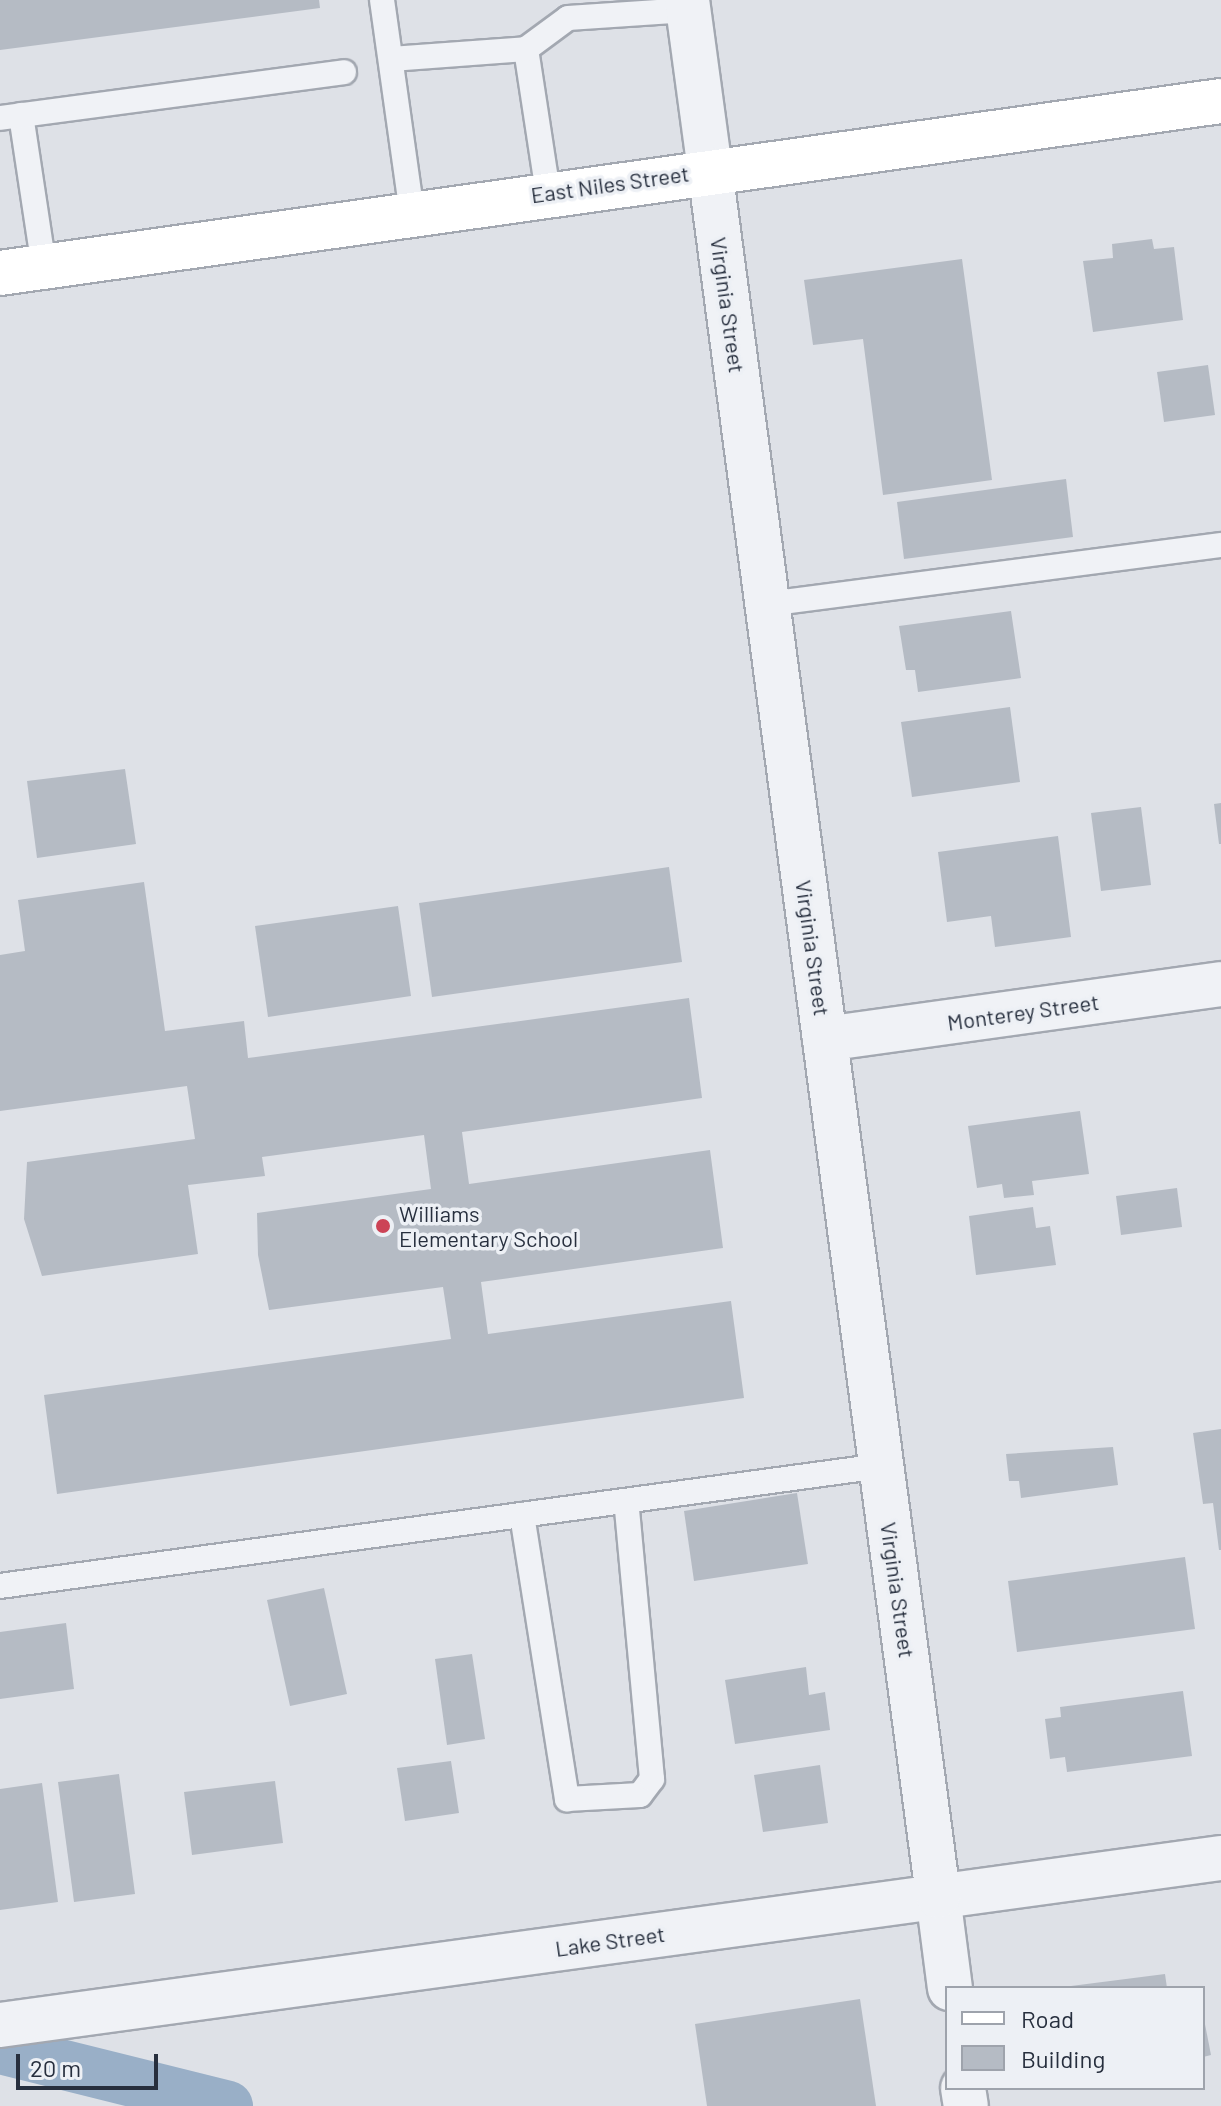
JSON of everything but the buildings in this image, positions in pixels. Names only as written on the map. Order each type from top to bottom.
[{"type":"main road","name":"East Niles Street","points":[[0,273],[710,170],[1221,101]]},
{"type":"street","name":"Virginia Street","points":[[688,5],[950,1986]]},
{"type":"street","name":"Monterey Street","points":[[825,1039],[1221,984]]},
{"type":"street","name":"Lake Street","points":[[0,2025],[1221,1858]]},
{"type":"lane","points":[[382,0],[412,213]]},
{"type":"lane","points":[[391,59],[526,49],[566,9],[688,5]]},
{"type":"lane","points":[[526,49],[548,193]]},
{"type":"lane","points":[[44,267],[11,116],[344,72]]},
{"type":"lane","points":[[767,604],[1221,545]]},
{"type":"lane","points":[[0,1586],[881,1466]]},
{"type":"lane","points":[[522,1515],[567,1799],[640,1795],[652,1779],[626,1501]]},
{"type":"waterway","points":[[0,2049],[228,2106]]},
{"type":"place","name":"Williams Elementary School","points":[[383,1226]]}]
